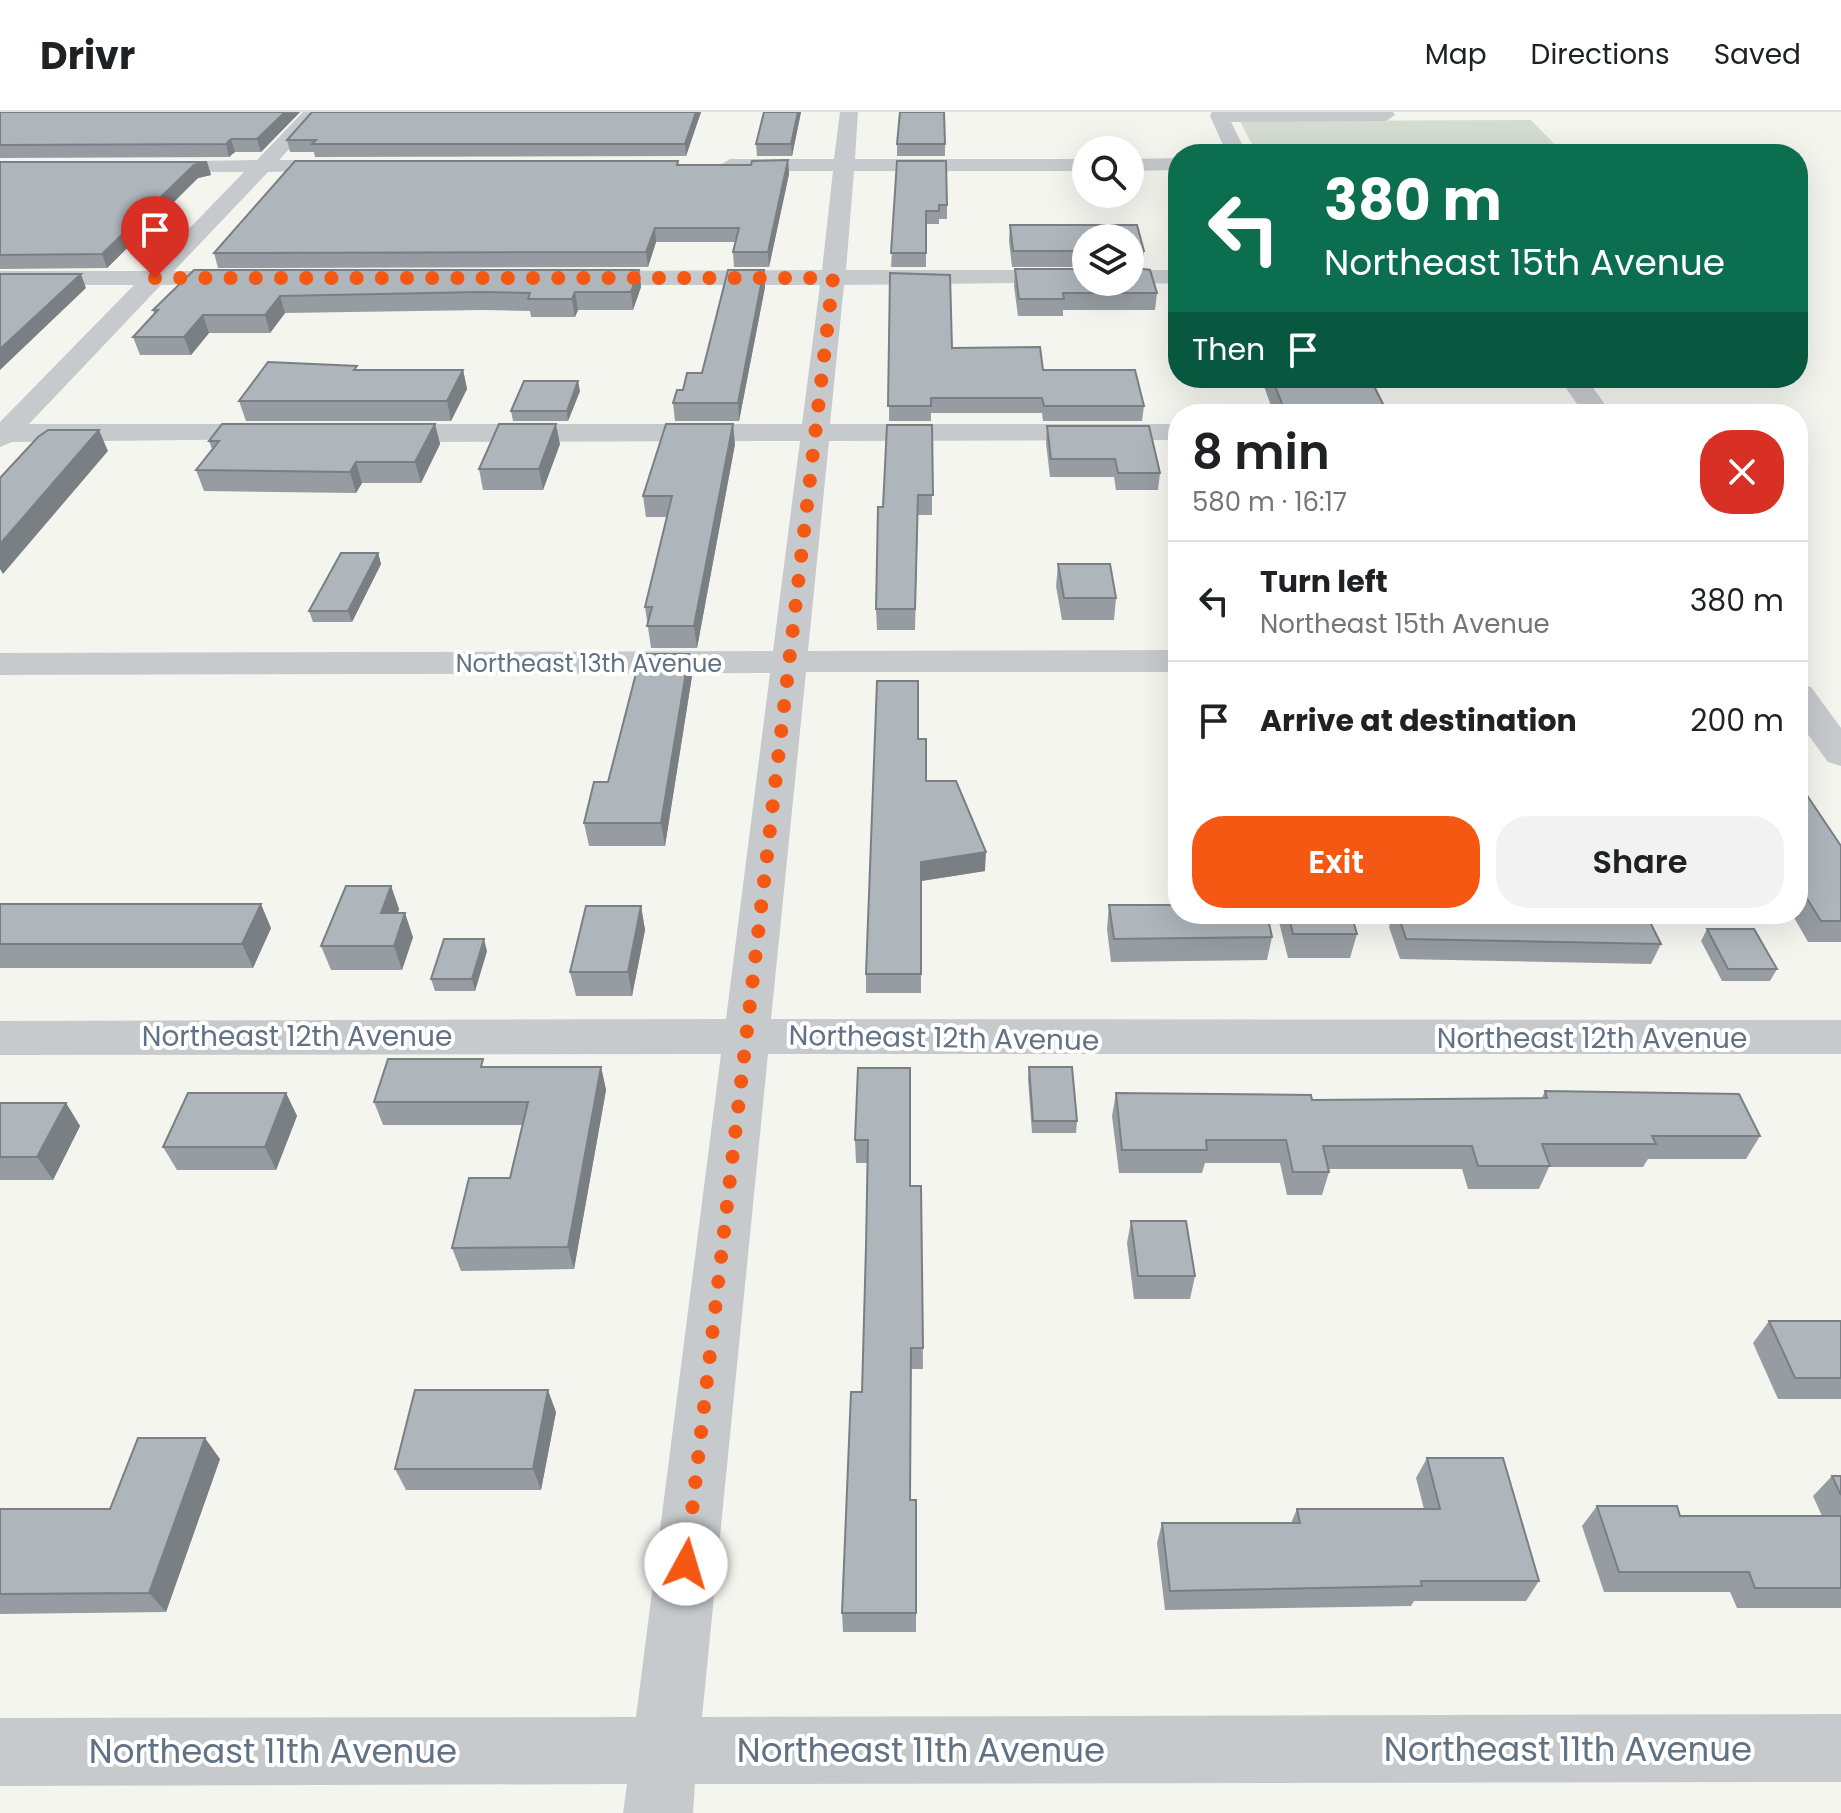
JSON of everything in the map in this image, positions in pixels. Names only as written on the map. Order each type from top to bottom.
[{"type":"street","points":[[2,434],[314,112]]},
{"type":"street","points":[[662,1782],[833,278],[849,112]]},
{"type":"street","points":[[1232,144],[1219,116],[1386,115],[1384,112]]},
{"type":"street","points":[[1144,165],[1168,164]]},
{"type":"street","points":[[712,165],[1072,165]]},
{"type":"street","points":[[121,166],[367,166]]},
{"type":"street","points":[[549,278],[1072,277]]},
{"type":"street","points":[[1144,277],[1168,277]]},
{"type":"street","points":[[0,278],[267,278]]},
{"type":"street","points":[[357,433],[1168,432]]},
{"type":"street","points":[[2,434],[294,433]]},
{"type":"street","name":"Northeast 13th Avenue","points":[[0,664],[1168,661]]},
{"type":"street","points":[[1808,709],[1841,754]]},
{"type":"street","name":"Northeast 12th Avenue","points":[[0,1038],[1841,1037]]},
{"type":"street","name":"Northeast 11th Avenue","points":[[0,1752],[662,1782],[1841,1748]]},
{"type":"shaded area","points":[[1531,120],[1554,144],[1252,144],[1240,121]]},
{"type":"building","points":[[0,112],[285,112],[257,139],[231,139],[226,144],[0,145]]},
{"type":"building","points":[[312,112],[696,112],[685,144],[312,144],[316,140],[287,140]]},
{"type":"building","points":[[764,112],[798,112],[791,144],[756,144]]},
{"type":"building","points":[[900,112],[944,112],[945,144],[897,144]]},
{"type":"building","points":[[788,160],[768,252],[733,252],[739,228],[655,228],[646,252],[214,253],[295,161],[678,161],[677,165],[751,165],[752,161]]},
{"type":"building","points":[[897,161],[946,161],[947,205],[939,205],[939,211],[926,211],[926,253],[891,253]]},
{"type":"building","points":[[0,162],[207,162],[194,165],[102,254],[0,255]]},
{"type":"building","points":[[1010,225],[1072,225],[1072,251],[1013,251]]},
{"type":"building","points":[[1015,269],[1072,269],[1072,293],[1063,293],[1064,299],[1019,299]]},
{"type":"building","points":[[1144,269],[1150,270],[1157,293],[1144,293]]},
{"type":"building","points":[[194,270],[639,270],[631,292],[575,292],[572,299],[528,299],[530,293],[480,292],[280,296],[265,315],[203,315],[184,337],[133,337],[158,310],[153,310]]},
{"type":"building","points":[[728,270],[764,270],[738,403],[673,403],[677,390],[683,390],[687,373],[702,373]]},
{"type":"building","points":[[890,273],[950,275],[952,348],[1040,347],[1043,370],[1135,370],[1144,406],[1044,406],[1042,398],[931,398],[931,406],[888,406]]},
{"type":"building","points":[[0,274],[81,274],[0,349]]},
{"type":"building","points":[[268,362],[357,366],[354,370],[463,370],[447,401],[239,401]]},
{"type":"building","points":[[524,381],[578,381],[567,411],[511,411]]},
{"type":"building","points":[[1276,388],[1375,388],[1383,404],[1282,404]]},
{"type":"building","points":[[222,424],[435,424],[415,462],[356,462],[350,472],[196,470],[219,441],[209,441]]},
{"type":"building","points":[[499,424],[556,424],[539,469],[479,469]]},
{"type":"building","points":[[666,424],[733,424],[694,626],[647,626],[652,607],[645,607],[672,496],[643,496]]},
{"type":"building","points":[[887,425],[932,425],[933,495],[918,495],[915,609],[876,609],[878,507],[883,507]]},
{"type":"building","points":[[1047,426],[1149,426],[1160,473],[1118,473],[1115,459],[1051,459]]},
{"type":"building","points":[[48,430],[99,430],[0,544],[0,478]]},
{"type":"building","points":[[341,553],[378,553],[348,611],[309,611]]},
{"type":"building","points":[[1058,564],[1110,564],[1116,598],[1064,598]]},
{"type":"building","points":[[641,654],[689,654],[661,823],[584,823],[594,782],[608,782]]},
{"type":"building","points":[[877,681],[918,681],[918,739],[926,739],[926,781],[956,781],[986,852],[921,862],[921,974],[866,974]]},
{"type":"building","points":[[1808,797],[1841,846],[1841,921],[1821,921],[1808,900]]},
{"type":"building","points":[[346,886],[391,886],[381,913],[405,913],[394,946],[321,946]]},
{"type":"building","points":[[0,904],[261,904],[242,944],[0,944]]},
{"type":"building","points":[[1109,905],[1168,905],[1168,924],[1269,924],[1272,937],[1114,939]]},
{"type":"building","points":[[586,906],[641,906],[628,972],[570,972]]},
{"type":"building","points":[[1290,924],[1354,924],[1357,934],[1293,934]]},
{"type":"building","points":[[1401,924],[1651,924],[1661,944],[1406,939]]},
{"type":"building","points":[[1707,929],[1754,929],[1777,969],[1728,969]]},
{"type":"building","points":[[444,939],[484,939],[472,979],[431,979]]},
{"type":"building","points":[[388,1059],[483,1059],[481,1067],[601,1067],[568,1247],[452,1248],[469,1178],[510,1178],[528,1102],[374,1102]]},
{"type":"building","points":[[1029,1067],[1072,1067],[1077,1121],[1033,1121]]},
{"type":"building","points":[[858,1068],[910,1068],[910,1186],[921,1186],[923,1348],[911,1348],[910,1500],[916,1500],[916,1613],[842,1613],[851,1392],[862,1392],[868,1140],[855,1140]]},
{"type":"building","points":[[1545,1091],[1739,1094],[1760,1136],[1652,1136],[1656,1144],[1542,1144],[1550,1166],[1478,1166],[1472,1146],[1323,1146],[1329,1172],[1293,1172],[1286,1140],[1206,1140],[1207,1150],[1122,1150],[1116,1093],[1311,1095],[1312,1100],[1547,1098]]},
{"type":"building","points":[[188,1093],[286,1093],[265,1147],[163,1147]]},
{"type":"building","points":[[0,1103],[66,1103],[37,1157],[0,1157]]},
{"type":"building","points":[[1131,1221],[1186,1221],[1195,1276],[1138,1276]]},
{"type":"building","points":[[1769,1321],[1841,1321],[1841,1378],[1795,1378]]},
{"type":"building","points":[[415,1390],[548,1390],[533,1469],[395,1469]]},
{"type":"building","points":[[138,1438],[205,1438],[149,1593],[0,1594],[0,1509],[110,1509]]},
{"type":"building","points":[[1427,1458],[1503,1458],[1539,1581],[1421,1581],[1422,1586],[1170,1591],[1162,1523],[1300,1523],[1297,1509],[1440,1509]]},
{"type":"building","points":[[1832,1476],[1841,1476],[1841,1495]]},
{"type":"building","points":[[1597,1506],[1677,1506],[1680,1516],[1841,1516],[1841,1588],[1755,1588],[1749,1572],[1619,1572]]},
{"type":"route","points":[[155,278],[833,278],[686,1564]]}]
